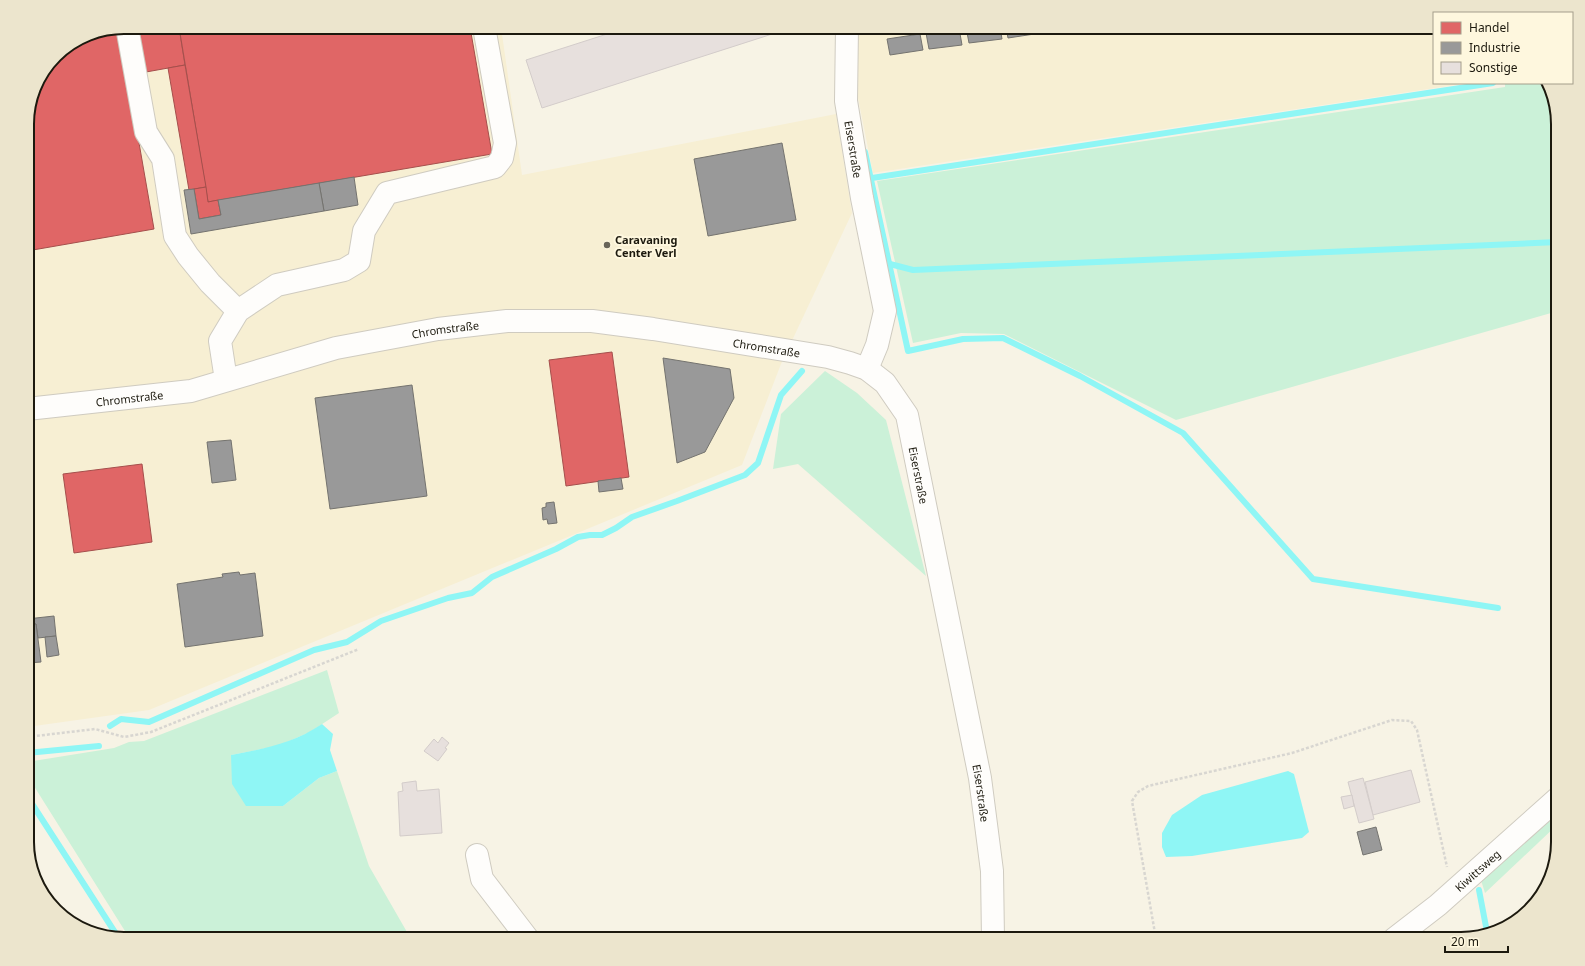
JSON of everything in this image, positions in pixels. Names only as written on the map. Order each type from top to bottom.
[{"type":"street","points":[[128,34],[146,132],[163,159],[175,236],[188,256],[210,283],[238,311]]},
{"type":"street","points":[[226,380],[220,341],[238,311],[277,285],[344,270],[359,261],[364,231],[387,193],[495,167],[502,158],[505,143],[485,34]]},
{"type":"street","name":"Eiserstraße","points":[[846,34],[846,101],[862,198],[885,311],[877,345],[867,369],[885,383],[907,416],[980,778],[992,871],[993,932]]},
{"type":"street","name":"Chromstraße","points":[[34,408],[191,391],[336,348],[438,329],[507,321],[592,320],[828,357],[867,369]]},
{"type":"street","name":"Kiwittsweg","points":[[1403,932],[1438,905],[1551,804]]},
{"type":"street","points":[[477,855],[482,879],[523,932]]},
{"type":"path","points":[[34,736],[94,729],[124,737],[151,732],[359,649]]},
{"type":"path","points":[[1155,932],[1132,801],[1138,792],[1148,786],[1292,753],[1392,720],[1411,722],[1417,730],[1450,882],[1457,888]]},
{"type":"shaded area","points":[[124,34],[502,34],[522,175],[836,114],[852,213],[781,364],[742,465],[149,710],[34,726],[34,118],[37,101],[43,84],[56,65],[65,56],[89,41],[101,37]]},
{"type":"shaded area","points":[[857,34],[1433,34],[1433,84],[1461,84],[873,173],[856,88]]},
{"type":"green space","points":[[1505,84],[1542,84],[1548,101],[1551,118],[1551,313],[1176,420],[1004,334],[961,333],[913,343],[877,181],[1505,87]]},
{"type":"green space","points":[[825,371],[857,393],[886,420],[926,576],[798,464],[773,469],[781,414]]},
{"type":"green space","points":[[327,670],[339,713],[310,732],[278,746],[231,755],[283,806],[319,778],[337,771],[369,866],[407,932],[126,932],[34,786],[34,761],[114,748],[129,742],[144,741]]},
{"type":"green space","points":[[1551,811],[1551,831],[1485,893],[1479,874]]},
{"type":"water","points":[[322,724],[333,734],[330,750],[337,771],[319,778],[283,806],[246,806],[232,784],[231,755],[289,741]]},
{"type":"water","points":[[1288,771],[1294,774],[1309,832],[1302,838],[1192,856],[1166,857],[1162,847],[1162,833],[1172,815],[1202,795]]},
{"type":"building: Handel","points":[[120,34],[154,229],[34,250],[34,118],[37,101],[43,84],[49,74],[65,56],[79,46],[101,37]]},
{"type":"building: Handel","points":[[139,34],[180,34],[185,65],[146,72]]},
{"type":"building: Handel","points":[[180,34],[471,34],[492,154],[208,202]]},
{"type":"building: Handel","points":[[185,65],[206,187],[189,190],[168,68]]},
{"type":"building: Handel","points":[[206,187],[208,202],[218,200],[221,215],[199,219],[194,189]]},
{"type":"building: Handel","points":[[612,352],[629,477],[566,486],[549,360]]},
{"type":"building: Handel","points":[[142,464],[152,542],[74,553],[63,474]]},
{"type":"building: Industrie","points":[[920,34],[923,50],[890,55],[887,39]]},
{"type":"building: Industrie","points":[[926,34],[960,34],[962,45],[929,49]]},
{"type":"building: Industrie","points":[[967,34],[1001,34],[1002,39],[969,43]]},
{"type":"building: Industrie","points":[[1007,34],[1034,34],[1008,38]]},
{"type":"building: Industrie","points":[[782,143],[796,220],[708,236],[694,159]]},
{"type":"building: Industrie","points":[[354,177],[358,205],[324,211],[319,183]]},
{"type":"building: Industrie","points":[[319,183],[324,211],[191,234],[184,190],[194,189],[199,219],[221,215],[218,200]]},
{"type":"building: Industrie","points":[[663,358],[730,369],[734,398],[705,452],[677,463]]},
{"type":"building: Industrie","points":[[412,385],[427,496],[330,509],[315,398]]},
{"type":"building: Industrie","points":[[231,440],[236,480],[212,483],[207,442]]},
{"type":"building: Industrie","points":[[621,478],[623,489],[599,492],[598,481]]},
{"type":"building: Industrie","points":[[554,502],[557,523],[548,524],[547,519],[543,520],[542,508],[546,507],[546,503]]},
{"type":"building: Industrie","points":[[239,572],[240,575],[255,573],[263,636],[185,647],[177,584],[223,577],[222,574]]},
{"type":"building: Industrie","points":[[54,616],[56,636],[38,638],[34,618]]},
{"type":"building: Industrie","points":[[34,624],[36,624],[41,662],[34,662]]},
{"type":"building: Industrie","points":[[56,636],[59,655],[47,657],[45,637]]},
{"type":"building: Industrie","points":[[1376,827],[1382,850],[1363,855],[1357,832]]},
{"type":"building: Sonstige","points":[[607,34],[772,34],[542,108],[526,60]]},
{"type":"building: Sonstige","points":[[442,737],[449,743],[445,748],[447,749],[438,761],[424,751],[434,739],[438,743]]},
{"type":"building: Sonstige","points":[[1411,770],[1420,802],[1373,815],[1365,782]]},
{"type":"building: Sonstige","points":[[1363,778],[1374,819],[1359,823],[1348,782]]},
{"type":"building: Sonstige","points":[[416,781],[417,791],[439,789],[442,833],[400,836],[398,792],[403,791],[402,783]]},
{"type":"building: Sonstige","points":[[1352,795],[1354,806],[1344,809],[1341,797]]},
{"type":"waterway","points":[[872,178],[1486,84]]},
{"type":"waterway","points":[[865,152],[908,351],[963,339],[1003,338],[1080,376],[1183,433],[1313,579],[1498,608]]},
{"type":"waterway","points":[[890,264],[913,270],[1551,242]]},
{"type":"waterway","points":[[110,726],[121,719],[149,722],[314,650],[347,642],[381,621],[448,598],[472,593],[492,577],[556,549],[578,537],[602,535],[616,528],[632,517],[745,475],[758,463],[781,395],[802,371]]},
{"type":"waterway","points":[[34,752],[99,746]]},
{"type":"waterway","points":[[34,807],[114,931]]},
{"type":"waterway","points":[[1479,890],[1486,928]]},
{"type":"place","name":"Caravaning Center Verl","points":[[607,245]]}]
